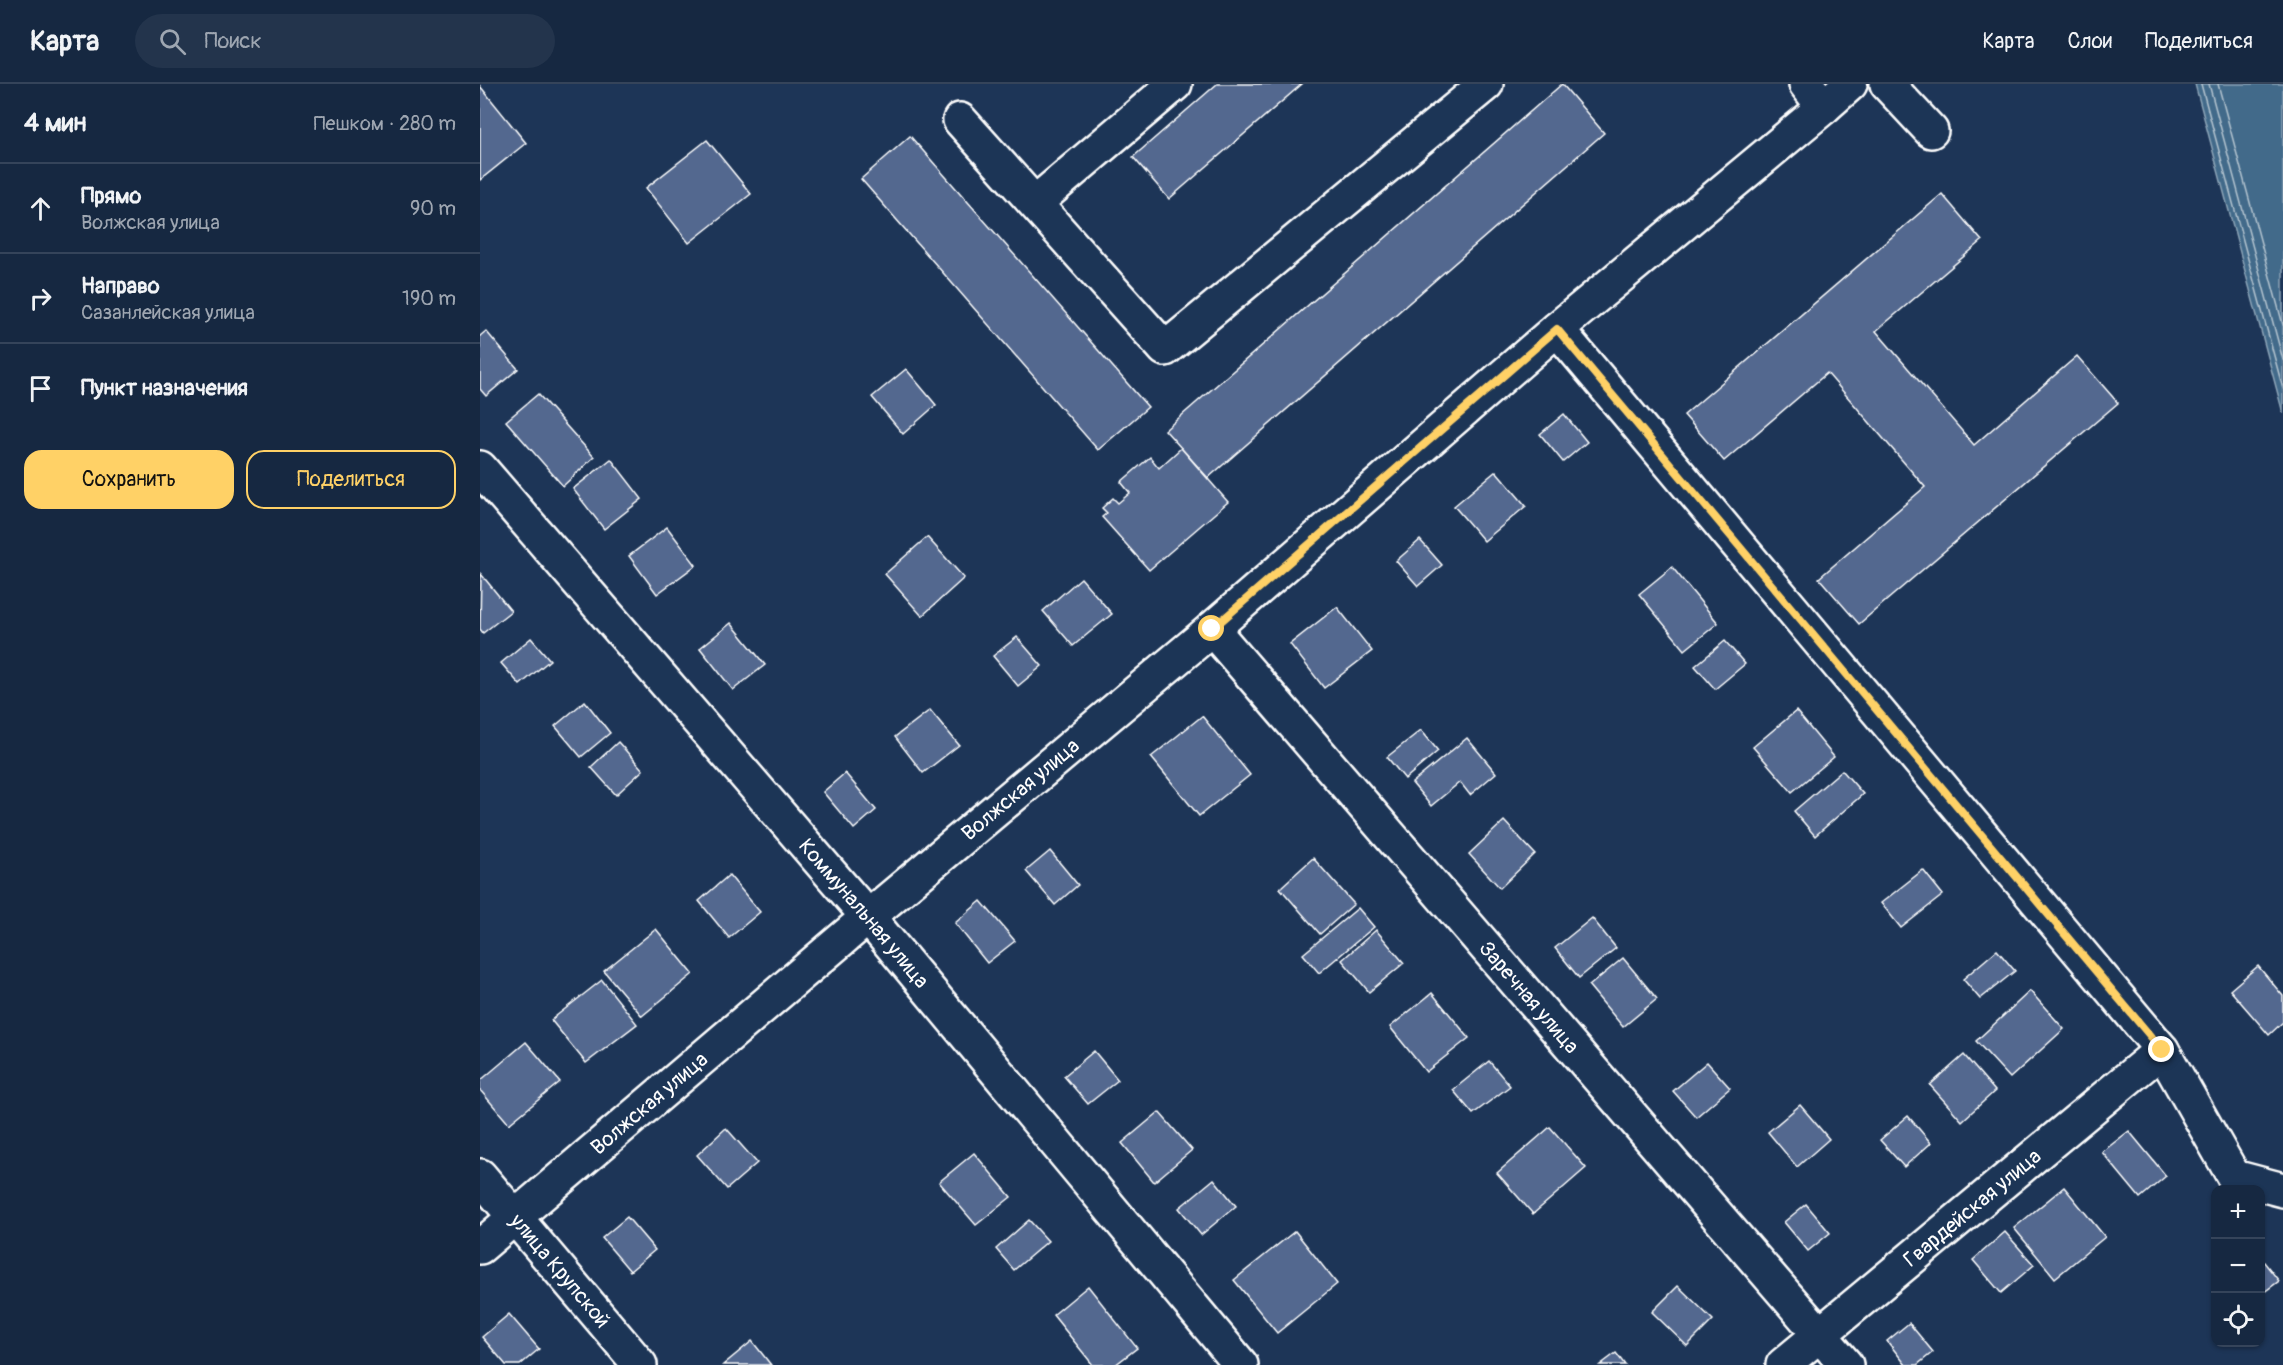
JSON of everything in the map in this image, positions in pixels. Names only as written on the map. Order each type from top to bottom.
[{"type":"street","points":[[1035,203],[1175,84]]},
{"type":"street","points":[[960,120],[1165,349],[1486,84]]},
{"type":"street","name":"Волжская улица","points":[[480,1247],[868,916],[1212,629],[1557,329],[1815,95],[1850,84]]},
{"type":"street","points":[[1887,84],[1931,131]]},
{"type":"street","points":[[1557,329],[2162,1050],[2234,1177],[2283,1190]]},
{"type":"street","name":"Коммунальная улица","points":[[480,468],[868,916],[1241,1365]]},
{"type":"street","name":"Заречная улица","points":[[1212,629],[1846,1365]]},
{"type":"street","name":"Гвардейская улица","points":[[1783,1365],[2162,1050]]},
{"type":"street","name":"улица Крупской","points":[[480,1176],[640,1365]]},
{"type":"water","points":[[2195,84],[2283,84],[2283,413]]},
{"type":"building","points":[[1217,84],[1302,84],[1169,199],[1133,157]]},
{"type":"building","points":[[1562,84],[1604,133],[1208,478],[1165,430]]},
{"type":"building","points":[[480,86],[526,143],[480,180]]},
{"type":"building","points":[[910,136],[1148,407],[1098,450],[861,179]]},
{"type":"building","points":[[707,140],[751,194],[689,243],[646,188]]},
{"type":"building","points":[[1942,194],[1982,241],[1876,331],[1974,445],[2077,356],[2118,403],[1859,624],[1819,578],[1925,487],[1827,373],[1724,461],[1684,415]]},
{"type":"building","points":[[486,331],[518,369],[486,396],[480,389],[480,336]]},
{"type":"building","points":[[906,369],[936,405],[903,434],[872,397]]},
{"type":"building","points":[[538,394],[594,457],[563,486],[506,421]]},
{"type":"building","points":[[1564,414],[1587,442],[1563,462],[1540,434]]},
{"type":"building","points":[[1181,448],[1228,502],[1149,570],[1102,517],[1107,513],[1102,508],[1113,498],[1118,503],[1130,493],[1121,482],[1150,457],[1159,468]]},
{"type":"building","points":[[611,459],[642,499],[604,529],[573,489]]},
{"type":"building","points":[[1496,471],[1526,506],[1484,541],[1454,506]]},
{"type":"building","points":[[667,527],[696,565],[657,594],[629,556]]},
{"type":"building","points":[[927,537],[964,578],[922,616],[885,574]]},
{"type":"building","points":[[1420,540],[1442,565],[1418,586],[1396,561]]},
{"type":"building","points":[[1672,567],[1718,623],[1685,650],[1639,594]]},
{"type":"building","points":[[481,574],[511,611],[483,633],[480,629]]},
{"type":"building","points":[[1081,578],[1112,614],[1073,646],[1043,611]]},
{"type":"building","points":[[1337,607],[1372,651],[1324,688],[1290,644]]},
{"type":"building","points":[[731,623],[765,665],[733,690],[700,648]]},
{"type":"building","points":[[1017,637],[1042,666],[1018,686],[993,656]]},
{"type":"building","points":[[531,638],[550,660],[520,685],[501,663]]},
{"type":"building","points":[[1725,641],[1745,664],[1715,689],[1695,666]]},
{"type":"building","points":[[585,701],[610,733],[581,757],[555,726]]},
{"type":"building","points":[[930,710],[959,745],[923,773],[895,737]]},
{"type":"building","points":[[1796,711],[1834,757],[1792,792],[1753,747]]},
{"type":"building","points":[[1202,716],[1250,775],[1199,816],[1151,757]]},
{"type":"building","points":[[1421,730],[1438,751],[1405,779],[1387,757]]},
{"type":"building","points":[[1467,738],[1496,773],[1470,795],[1460,782],[1431,806],[1412,783]]},
{"type":"building","points":[[618,742],[643,770],[616,795],[591,767]]},
{"type":"building","points":[[1842,770],[1863,794],[1815,836],[1794,811]]},
{"type":"building","points":[[845,773],[876,810],[854,829],[823,792]]},
{"type":"building","points":[[1504,821],[1535,854],[1500,888],[1469,854]]},
{"type":"building","points":[[1050,851],[1078,885],[1055,905],[1026,871]]},
{"type":"building","points":[[1313,858],[1354,904],[1320,934],[1280,888]]},
{"type":"building","points":[[1923,870],[1943,895],[1901,928],[1881,903]]},
{"type":"building","points":[[729,875],[760,912],[729,938],[699,901]]},
{"type":"building","points":[[981,901],[1015,941],[987,963],[955,923]]},
{"type":"building","points":[[1358,908],[1374,927],[1319,973],[1303,954]]},
{"type":"building","points":[[1592,918],[1616,948],[1579,978],[1555,948]]},
{"type":"building","points":[[656,929],[693,974],[642,1016],[604,971]]},
{"type":"building","points":[[1376,930],[1404,963],[1369,992],[1342,960]]},
{"type":"building","points":[[1997,950],[2015,971],[1980,999],[1963,979]]},
{"type":"building","points":[[1623,958],[1657,999],[1623,1027],[1589,986]]},
{"type":"building","points":[[2258,966],[2283,996],[2283,1022],[2269,1035],[2230,990]]},
{"type":"building","points":[[602,980],[637,1024],[586,1063],[551,1020]]},
{"type":"building","points":[[2030,991],[2064,1029],[2010,1078],[1976,1041]]},
{"type":"building","points":[[1432,993],[1469,1038],[1426,1072],[1390,1027]]},
{"type":"building","points":[[526,1042],[560,1082],[509,1124],[480,1090],[480,1081]]},
{"type":"building","points":[[1094,1051],[1118,1080],[1088,1104],[1064,1076]]},
{"type":"building","points":[[1964,1055],[1995,1091],[1962,1121],[1930,1085]]},
{"type":"building","points":[[1489,1061],[1510,1086],[1473,1114],[1453,1090]]},
{"type":"building","points":[[1707,1062],[1730,1088],[1696,1117],[1673,1091]]},
{"type":"building","points":[[1800,1105],[1829,1139],[1797,1167],[1768,1132]]},
{"type":"building","points":[[1159,1112],[1192,1150],[1154,1182],[1122,1143]]},
{"type":"building","points":[[1908,1116],[1931,1143],[1904,1167],[1880,1140]]},
{"type":"building","points":[[1550,1127],[1586,1168],[1533,1214],[1497,1173]]},
{"type":"building","points":[[726,1128],[757,1163],[727,1189],[697,1155]]},
{"type":"building","points":[[2129,1131],[2166,1176],[2140,1198],[2102,1152]]},
{"type":"building","points":[[974,1153],[1011,1197],[976,1225],[939,1182]]},
{"type":"building","points":[[1214,1179],[1236,1206],[1201,1235],[1179,1208]]},
{"type":"building","points":[[2064,1187],[2105,1237],[2055,1278],[2014,1228]]},
{"type":"building","points":[[1806,1204],[1830,1233],[1808,1251],[1784,1222]]},
{"type":"building","points":[[627,1217],[655,1250],[630,1271],[602,1238]]},
{"type":"building","points":[[1029,1220],[1048,1241],[1014,1270],[996,1249]]},
{"type":"building","points":[[1295,1231],[1337,1284],[1277,1333],[1234,1280]]},
{"type":"building","points":[[2005,1232],[2034,1265],[2001,1293],[1973,1260]]},
{"type":"building","points":[[2265,1263],[2279,1281],[2265,1291]]},
{"type":"building","points":[[1088,1286],[1137,1348],[1115,1365],[1093,1365],[1053,1315]]},
{"type":"building","points":[[1678,1286],[1713,1320],[1687,1346],[1652,1312]]},
{"type":"building","points":[[509,1314],[539,1349],[520,1365],[506,1365],[482,1337]]},
{"type":"building","points":[[1909,1323],[1933,1352],[1917,1365],[1906,1365],[1887,1341]]},
{"type":"building","points":[[752,1341],[771,1365],[723,1365]]},
{"type":"building","points":[[1616,1353],[1625,1365],[1600,1365]]},
{"type":"route","points":[[1212,629],[1557,329],[2162,1050]]}]
